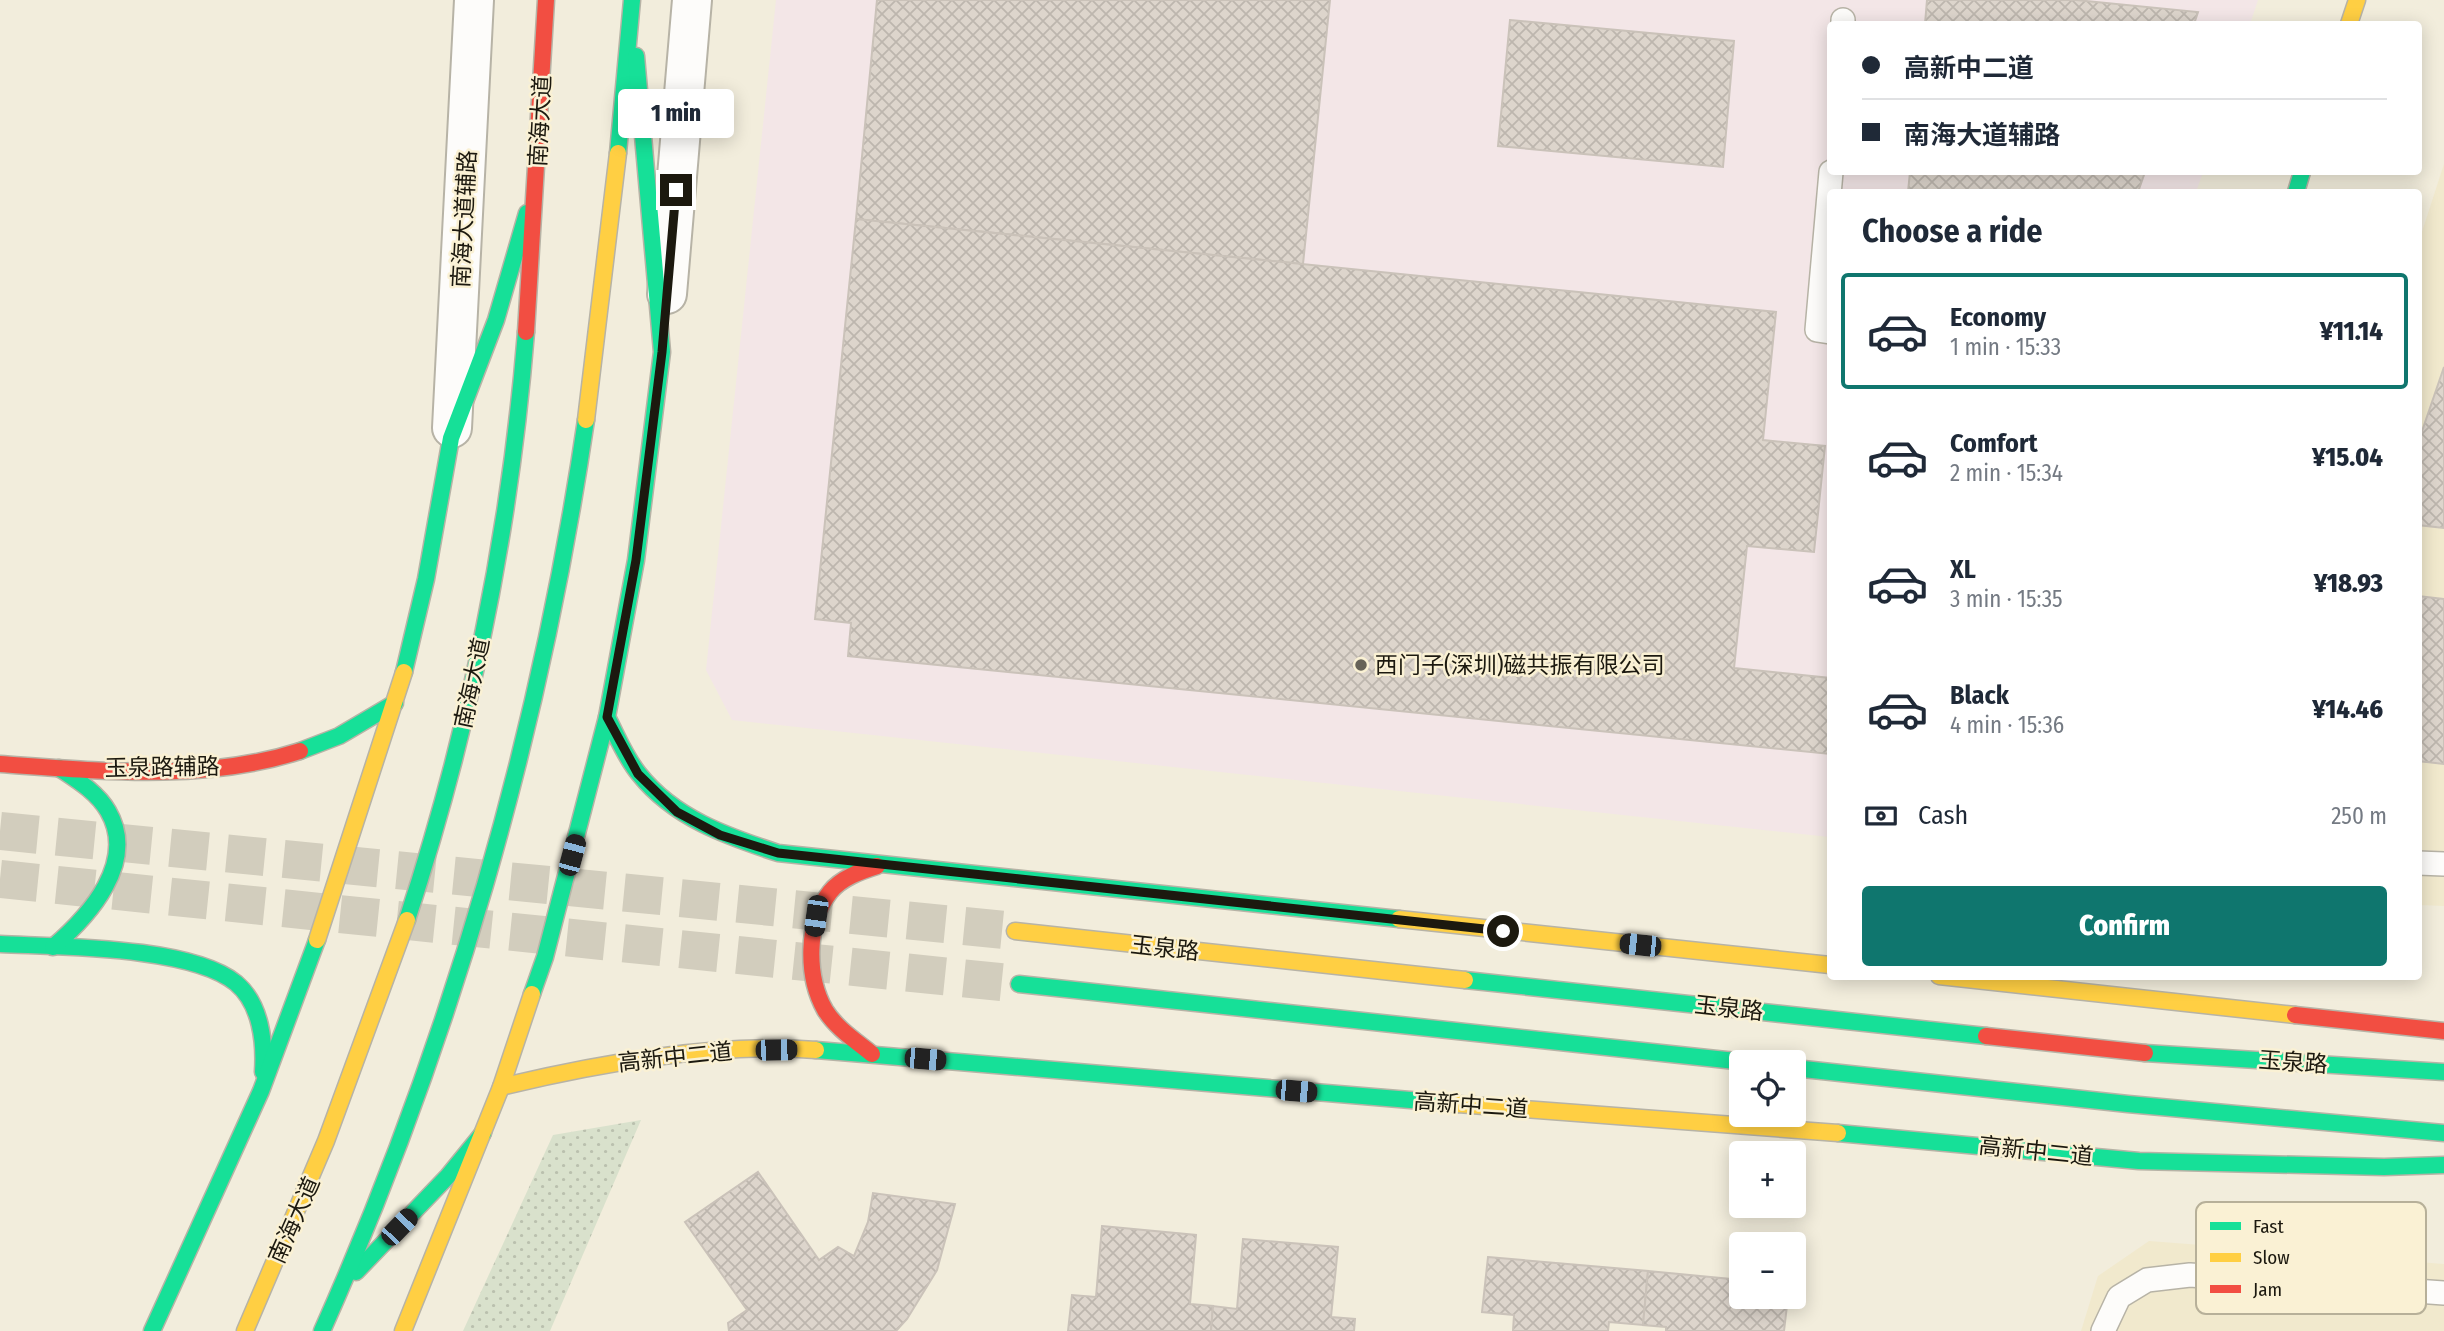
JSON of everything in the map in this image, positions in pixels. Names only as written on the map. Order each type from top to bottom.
[{"type":"main road","name":"南海大道","points":[[245,1331],[315,1172],[386,987],[434,840],[469,705],[500,551],[520,382],[537,177],[546,0]]},
{"type":"main road","points":[[2350,21],[2357,0]]},
{"type":"main road","points":[[402,1331],[501,1087],[545,957],[607,717],[636,560],[662,352],[631,1]]},
{"type":"main road","points":[[321,1331],[342,1286],[405,1126],[448,1004],[530,714],[563,562],[591,384],[612,212],[631,1]]},
{"type":"main road","points":[[152,1331],[261,1091],[323,925],[395,704],[426,579],[451,438],[496,320],[537,177]]},
{"type":"main road","name":"玉泉路辅路","points":[[0,764],[193,771],[276,759],[322,744],[395,704]]},
{"type":"main road","points":[[607,717],[638,774],[677,812],[720,835],[778,853],[877,866],[1827,965]]},
{"type":"main road","points":[[53,947],[83,922],[102,898],[115,869],[117,834],[108,810],[83,785],[59,768]]},
{"type":"main road","points":[[872,1054],[834,1022],[816,988],[811,950],[816,916],[831,890],[856,873],[877,866]]},
{"type":"main road","name":"玉泉路","points":[[1015,932],[2132,1052],[2444,1072]]},
{"type":"main road","points":[[0,944],[175,960],[207,968],[234,981],[252,1001],[261,1027],[264,1058],[261,1091]]},
{"type":"main road","points":[[1977,980],[2444,1031]]},
{"type":"main road","points":[[2125,980],[2139,997]]},
{"type":"main road","points":[[1019,984],[1729,1060]]},
{"type":"main road","name":"高新中二道","points":[[501,1087],[569,1070],[726,1051],[802,1049],[1308,1093],[1877,1136],[2138,1161],[2385,1167],[2444,1165]]},
{"type":"main road","points":[[1806,1069],[2127,1104],[2444,1133]]},
{"type":"main road","points":[[342,1286],[448,1176],[482,1133]]},
{"type":"street","name":"南海大道辅路","points":[[451,438],[474,0]]},
{"type":"street","points":[[662,352],[692,0]]},
{"type":"lane","points":[[1827,208],[1817,330],[1827,332]]},
{"type":"lane","points":[[2422,863],[2444,864]]},
{"type":"lane","points":[[2103,1331],[2119,1297],[2147,1280],[2196,1275]]},
{"type":"lane","points":[[2426,1292],[2444,1293]]},
{"type":"shaded area","points":[[776,0],[2258,0],[2251,21],[1827,21],[1827,175],[2202,175],[2197,189],[1827,189],[1827,837],[732,720],[706,670]]},
{"type":"shaded area","points":[[2444,164],[2444,906],[2422,905],[2422,232]]},
{"type":"shaded area","points":[[2149,1241],[2196,1245],[2196,1314],[2426,1314],[2426,1263],[2444,1264],[2444,1331],[2081,1331],[2098,1276]]},
{"type":"green space","points":[[641,1120],[550,1331],[463,1331],[553,1135]]},
{"type":"building","points":[[877,0],[1330,0],[1303,264],[856,219]]},
{"type":"building","points":[[1927,0],[2076,0],[2198,12],[2195,21],[1925,21]]},
{"type":"building","points":[[1510,20],[1734,41],[1723,167],[1498,146]]},
{"type":"building","points":[[1910,175],[2144,175],[2139,189],[1908,189]]},
{"type":"building","points":[[856,219],[1776,312],[1763,440],[1825,446],[1814,552],[1747,546],[1734,668],[1827,678],[1827,754],[848,656],[851,623],[815,619]]},
{"type":"building","points":[[2444,367],[2444,528],[2422,525],[2422,431]]},
{"type":"building","points":[[2422,596],[2444,599],[2444,764],[2422,761]]},
{"type":"building","points":[[758,1172],[819,1260],[838,1247],[854,1256],[868,1222],[873,1193],[955,1204],[937,1270],[907,1319],[896,1331],[729,1331],[728,1323],[747,1310],[685,1222]]},
{"type":"building","points":[[1102,1226],[1196,1235],[1190,1304],[1213,1306],[1211,1331],[1068,1331],[1072,1295],[1096,1297]]},
{"type":"building","points":[[1243,1239],[1338,1247],[1331,1317],[1355,1319],[1354,1331],[1211,1331],[1213,1306],[1237,1309]]},
{"type":"building","points":[[1488,1257],[1648,1271],[1643,1325],[1609,1322],[1608,1331],[1513,1331],[1514,1315],[1482,1312]]},
{"type":"building","points":[[1648,1271],[1729,1279],[1729,1309],[1787,1309],[1784,1331],[1666,1331],[1666,1327],[1643,1325]]},
{"type":"tunnel","points":[[0,831],[1015,931]]},
{"type":"tunnel","points":[[0,879],[1019,984]]},
{"type":"traffic: fast","points":[[618,153],[632,0]]},
{"type":"traffic: fast","points":[[532,994],[545,957],[607,717],[636,560],[662,352],[636,56]]},
{"type":"traffic: fast","points":[[2297,189],[2301,175]]},
{"type":"traffic: fast","points":[[404,672],[426,579],[451,438],[496,320],[527,213]]},
{"type":"traffic: fast","points":[[407,920],[450,775],[484,629],[510,482],[526,332]]},
{"type":"traffic: fast","points":[[322,1331],[411,1111],[485,884],[516,770],[543,654],[567,537],[586,420]]},
{"type":"traffic: fast","points":[[300,751],[339,736],[395,703]]},
{"type":"traffic: fast","points":[[607,717],[634,767],[668,803],[702,824],[778,853],[1399,919]]},
{"type":"traffic: fast","points":[[53,947],[94,904],[113,868],[117,849],[116,830],[103,804],[86,787],[59,768]]},
{"type":"traffic: fast","points":[[152,1331],[261,1091],[317,940]]},
{"type":"traffic: fast","points":[[0,944],[89,948],[157,955],[215,971],[236,983],[256,1012],[262,1036],[263,1072]]},
{"type":"traffic: fast","points":[[1465,980],[1986,1036]]},
{"type":"traffic: fast","points":[[1019,984],[1729,1060]]},
{"type":"traffic: fast","points":[[816,1050],[1458,1104]]},
{"type":"traffic: fast","points":[[2145,1053],[2444,1072]]},
{"type":"traffic: fast","points":[[1806,1069],[2128,1104],[2444,1133]]},
{"type":"traffic: fast","points":[[356,1272],[448,1176],[483,1133]]},
{"type":"traffic: fast","points":[[1838,1133],[2139,1161],[2384,1167],[2444,1165]]},
{"type":"traffic: slow","points":[[2350,21],[2357,0]]},
{"type":"traffic: slow","points":[[586,420],[618,153]]},
{"type":"traffic: slow","points":[[317,940],[404,672]]},
{"type":"traffic: slow","points":[[1399,919],[1827,965]]},
{"type":"traffic: slow","points":[[245,1331],[326,1141],[407,920]]},
{"type":"traffic: slow","points":[[1015,931],[1465,980]]},
{"type":"traffic: slow","points":[[1976,980],[2295,1015]]},
{"type":"traffic: slow","points":[[403,1331],[501,1087],[532,994]]},
{"type":"traffic: slow","points":[[501,1087],[576,1070],[698,1052],[778,1048],[816,1050]]},
{"type":"traffic: slow","points":[[1458,1104],[1838,1133]]},
{"type":"traffic: jam","points":[[526,332],[546,0]]},
{"type":"traffic: jam","points":[[0,764],[113,771],[189,771],[264,761],[300,751]]},
{"type":"traffic: jam","points":[[872,1054],[840,1028],[825,1010],[814,982],[811,950],[816,919],[830,892],[845,879],[877,866]]},
{"type":"traffic: jam","points":[[2295,1015],[2444,1031]]},
{"type":"traffic: jam","points":[[1986,1036],[2145,1053]]},
{"type":"place","name":"西门子(深圳)磁共振有限公司","points":[[1361,665]]},
{"type":"route","points":[[676,190],[662,352],[636,560],[607,717],[638,774],[677,812],[720,835],[778,853],[877,866],[1503,931]]}]
